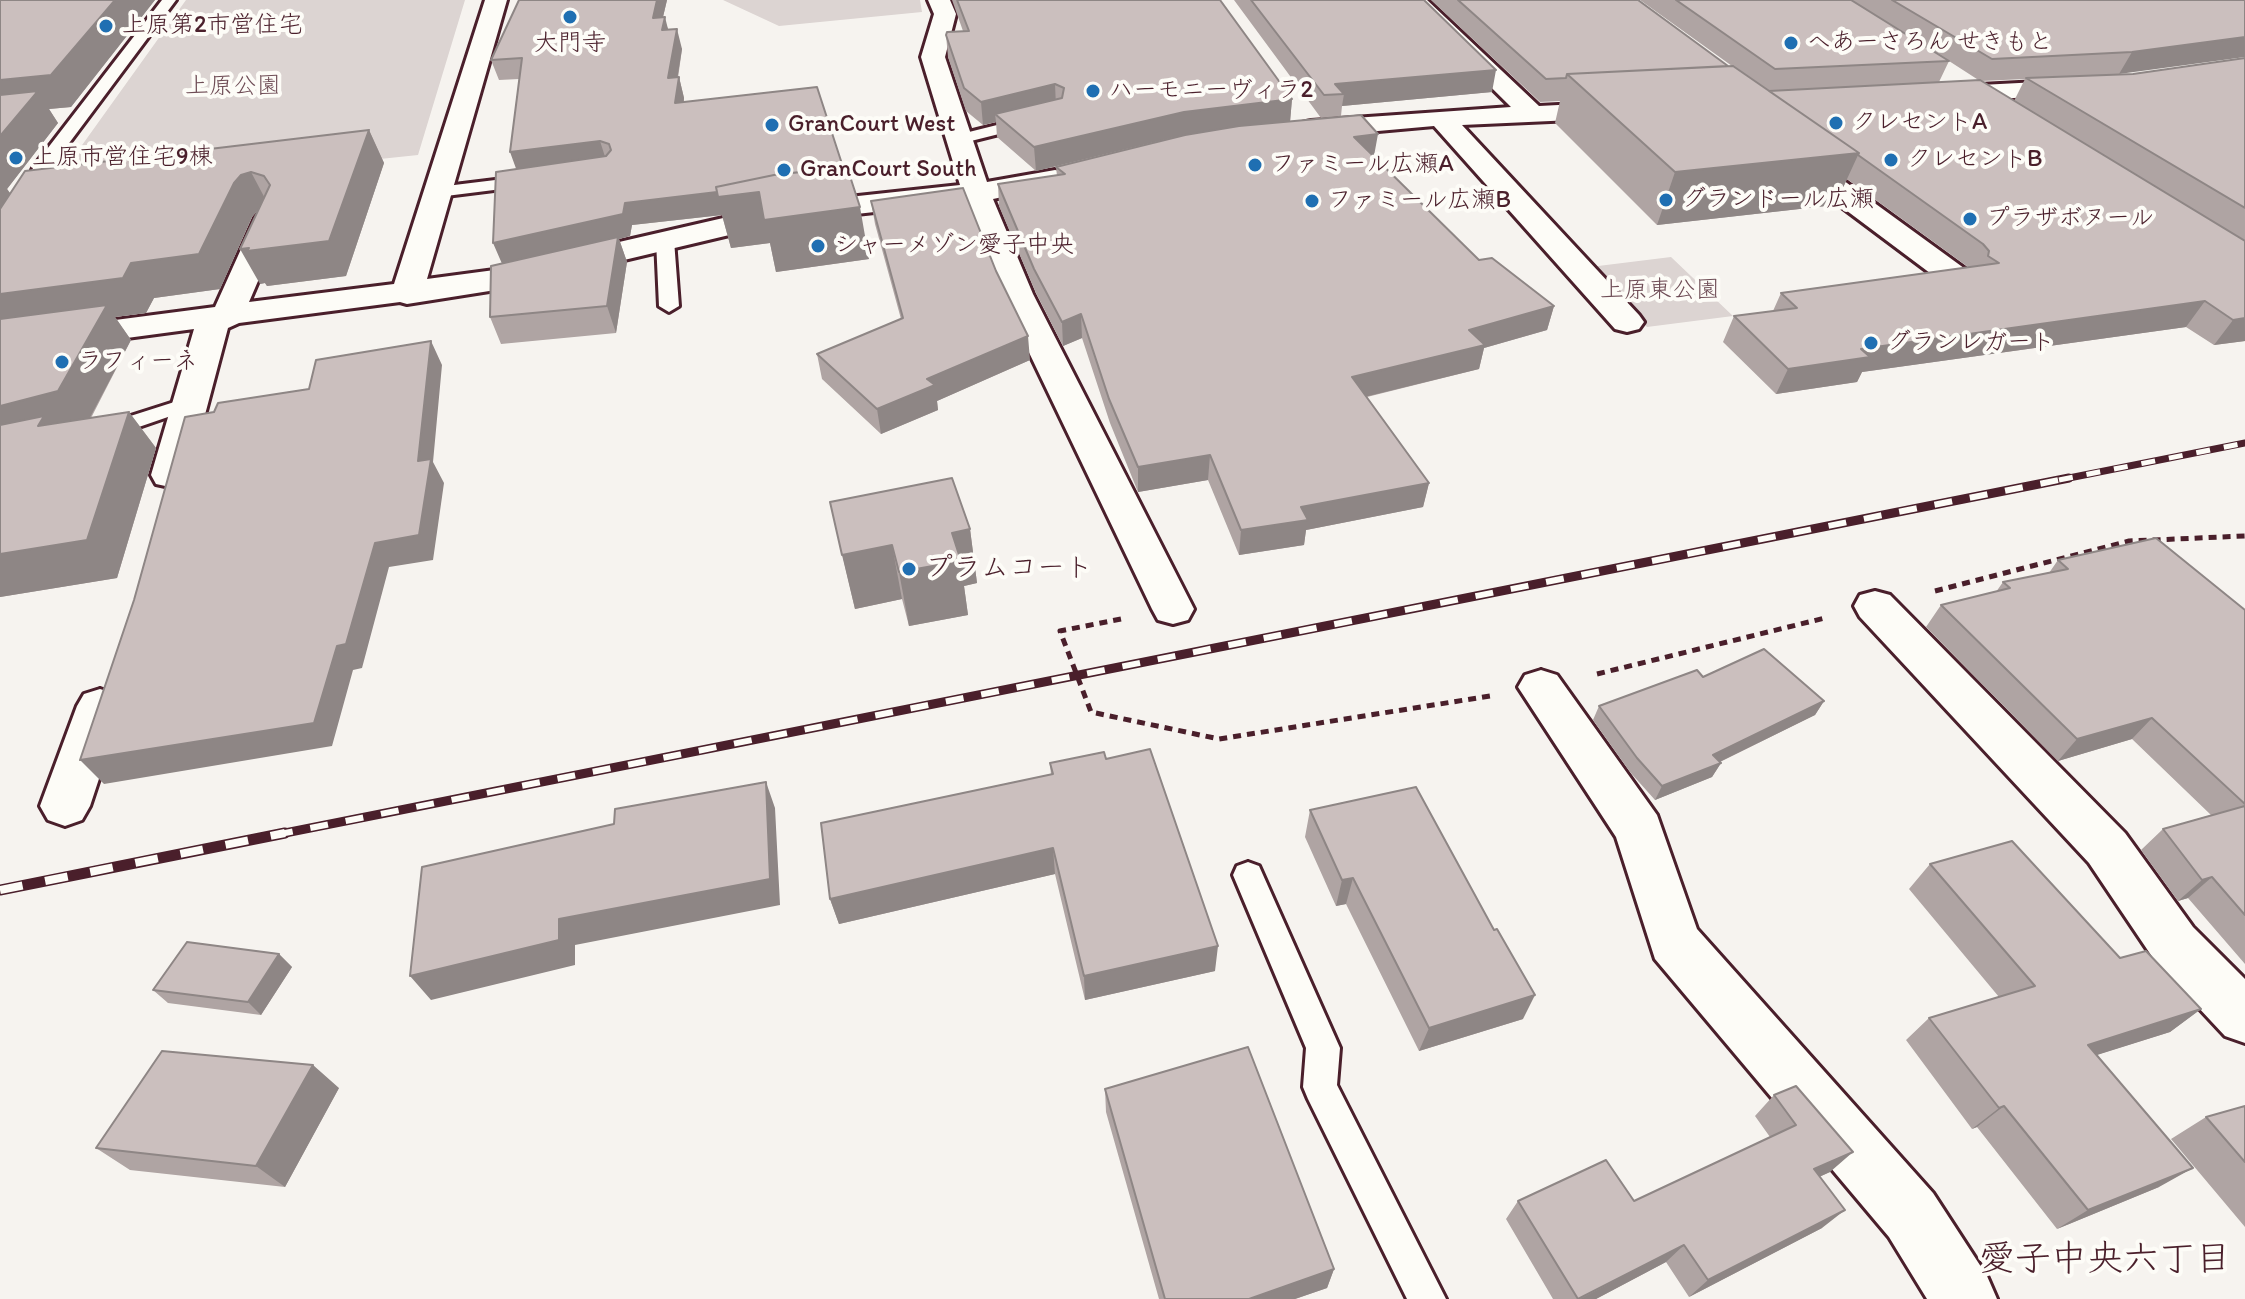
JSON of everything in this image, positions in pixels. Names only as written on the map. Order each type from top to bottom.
[{"type":"street","points":[[407,294],[496,0]]},
{"type":"street","points":[[939,0],[945,14],[933,57],[976,192],[1017,294],[1173,609]]},
{"type":"street","points":[[1414,0],[1533,114]]},
{"type":"street","points":[[1940,70],[2018,118]]},
{"type":"street","points":[[1916,96],[2105,86]]},
{"type":"street","points":[[1293,103],[1312,129]]},
{"type":"street","points":[[1282,132],[1441,118],[1644,109]]},
{"type":"street","points":[[1441,118],[1627,322]]},
{"type":"street","points":[[1773,141],[1957,278]]},
{"type":"street","points":[[0,345],[220,319],[502,279],[784,213],[1014,188],[1076,173]]},
{"type":"street","points":[[161,506],[190,403],[220,319],[270,218]]},
{"type":"street","points":[[1875,606],[2107,848],[2174,944],[2245,1017]]},
{"type":"street","points":[[65,806],[114,665]]},
{"type":"street","points":[[1541,687],[1639,830],[1674,942],[1911,1215],[1964,1299]]},
{"type":"lane","points":[[40,170],[169,0]]},
{"type":"lane","points":[[56,116],[83,113]]},
{"type":"lane","points":[[959,139],[1043,118]]},
{"type":"lane","points":[[438,192],[545,179]]},
{"type":"lane","points":[[665,240],[669,306]]},
{"type":"lane","points":[[80,439],[190,403]]},
{"type":"lane","points":[[1248,875],[1323,1048],[1320,1087],[1427,1299]]},
{"type":"path","points":[[1173,609],[1060,631],[1091,712],[1219,739],[1541,687]]},
{"type":"green space","name":"上原公園","points":[[186,0],[465,0],[418,155],[47,194]]},
{"type":"green space","points":[[723,0],[920,0],[922,12],[779,26]]},
{"type":"green space","name":"上原東公園","points":[[1671,257],[1733,316],[1647,327],[1590,267]]},
{"type":"building","points":[[0,0],[115,0],[51,75],[0,80]]},
{"type":"building","points":[[519,0],[657,0],[653,18],[665,17],[662,30],[677,29],[668,78],[679,77],[675,103],[817,87],[843,167],[774,175],[716,187],[717,192],[625,203],[623,214],[493,243],[496,172],[606,156],[611,150],[609,144],[600,141],[510,152],[522,58],[491,60]]},
{"type":"building","points":[[957,0],[1220,0],[1292,99],[1184,112],[1034,147],[995,114],[1062,98],[1064,88],[1055,84],[981,102],[964,88],[946,35],[947,32],[969,31]]},
{"type":"building","points":[[1251,0],[1424,0],[1496,70],[1335,84],[1344,94],[1324,95]]},
{"type":"building","points":[[1458,0],[1638,0],[1728,66],[1567,74],[1566,78],[1546,79]]},
{"type":"building","points":[[1676,0],[1851,0],[1949,61],[1775,69]]},
{"type":"building","points":[[1892,0],[2245,0],[2245,37],[2132,52],[1992,59]]},
{"type":"building","points":[[2245,58],[2245,208],[2026,78],[2133,74]]},
{"type":"building","points":[[1733,66],[1859,153],[1675,172],[1567,74]]},
{"type":"building","points":[[1980,80],[2245,241],[2245,318],[2233,320],[2205,301],[1861,349],[1870,357],[1788,369],[1734,316],[1797,308],[1781,293],[1999,263],[1988,256],[1989,251],[1983,244],[1769,91]]},
{"type":"building","points":[[38,91],[0,136],[0,95]]},
{"type":"building","points":[[1361,115],[1378,134],[1354,137],[1479,260],[1492,258],[1554,306],[1469,330],[1485,345],[1352,377],[1429,483],[1301,507],[1308,520],[1241,530],[1210,455],[1138,467],[1109,399],[1081,314],[1062,322],[1034,269],[998,184],[1065,174],[1056,167],[1185,135],[1239,126]]},
{"type":"building","points":[[369,130],[329,241],[247,251],[249,248],[240,249],[270,185],[264,176],[251,172],[241,175],[234,183],[199,254],[131,263],[123,278],[0,294],[0,209],[25,171]]},
{"type":"building","points":[[847,167],[860,207],[764,220],[759,192],[718,197],[716,187],[774,175]]},
{"type":"building","points":[[963,188],[996,271],[1028,336],[927,379],[935,385],[877,409],[817,354],[903,318],[871,201]]},
{"type":"building","points":[[618,237],[607,306],[490,317],[491,266]]},
{"type":"building","points":[[107,305],[58,391],[0,406],[0,319]]},
{"type":"building","points":[[431,341],[418,461],[431,459],[419,535],[375,543],[346,644],[337,646],[314,723],[80,760],[134,600],[185,417],[214,412],[218,403],[309,389],[316,360]]},
{"type":"building","points":[[129,412],[87,540],[0,554],[0,425],[44,416],[38,426]]},
{"type":"building","points":[[952,478],[970,529],[952,533],[961,561],[899,572],[892,545],[842,555],[830,502]]},
{"type":"building","points":[[2156,538],[2245,610],[2245,804],[2152,718],[2077,739],[1941,605],[2010,588],[2003,582],[2068,569],[2058,560]]},
{"type":"building","points":[[1764,649],[1824,701],[1713,755],[1721,763],[1662,786],[1599,706],[1697,670],[1703,677]]},
{"type":"building","points":[[1150,749],[1218,946],[1084,976],[1053,848],[830,899],[821,823],[1053,774],[1050,763],[1104,752],[1106,759]]},
{"type":"building","points":[[766,782],[770,879],[559,919],[559,940],[410,976],[422,867],[614,824],[615,809]]},
{"type":"building","points":[[1416,787],[1494,930],[1497,929],[1535,995],[1429,1028],[1353,878],[1342,880],[1310,810]]},
{"type":"building","points":[[2245,806],[2245,915],[2212,877],[2202,880],[2163,829]]},
{"type":"building","points":[[2012,841],[2120,958],[2146,951],[2201,1009],[2088,1045],[2193,1168],[2088,1210],[2004,1106],[1999,1108],[1929,1018],[2035,986],[1930,864]]},
{"type":"building","points":[[187,942],[279,954],[248,1002],[153,990]]},
{"type":"building","points":[[1248,1047],[1334,1269],[1249,1299],[1165,1299],[1105,1089]]},
{"type":"building","points":[[162,1051],[313,1065],[256,1166],[96,1148]]},
{"type":"building","points":[[1796,1086],[1853,1152],[1814,1169],[1845,1210],[1708,1280],[1684,1245],[1578,1299],[1518,1201],[1606,1160],[1634,1201],[1796,1125],[1774,1095]]},
{"type":"building","points":[[2245,1106],[2245,1162],[2206,1117]]},
{"type":"railway","points":[[2059,480],[2245,443]]},
{"type":"railway","points":[[275,835],[2069,478]]},
{"type":"railway","points":[[275,835],[285,833]]},
{"type":"railway","points":[[0,890],[275,835]]},
{"type":"place","name":"大門寺","points":[[570,17]]},
{"type":"place","name":"上原第2市営住宅","points":[[106,26]]},
{"type":"place","name":"へあーさろん せきもと","points":[[1791,43]]},
{"type":"place","name":"ハーモニーヴィラ2","points":[[1093,91]]},
{"type":"place","name":"クレセントA","points":[[1836,123]]},
{"type":"place","name":"GranCourt West","points":[[772,125]]},
{"type":"place","name":"上原市営住宅9棟","points":[[16,158]]},
{"type":"place","name":"クレセントB","points":[[1891,160]]},
{"type":"place","name":"ファミール広瀬A","points":[[1255,165]]},
{"type":"place","name":"GranCourt South","points":[[784,170]]},
{"type":"place","name":"グランドール広瀬","points":[[1666,200]]},
{"type":"place","name":"ファミール広瀬B","points":[[1312,201]]},
{"type":"place","name":"プラザボヌール","points":[[1970,219]]},
{"type":"place","name":"シャーメゾン愛子中央","points":[[818,246]]},
{"type":"place","name":"グランレガート","points":[[1871,343]]},
{"type":"place","name":"ラフィーネ","points":[[62,362]]},
{"type":"place","name":"プラムコート","points":[[909,569]]},
{"type":"district","name":"愛子中央六丁目","points":[[2105,1261]]}]
